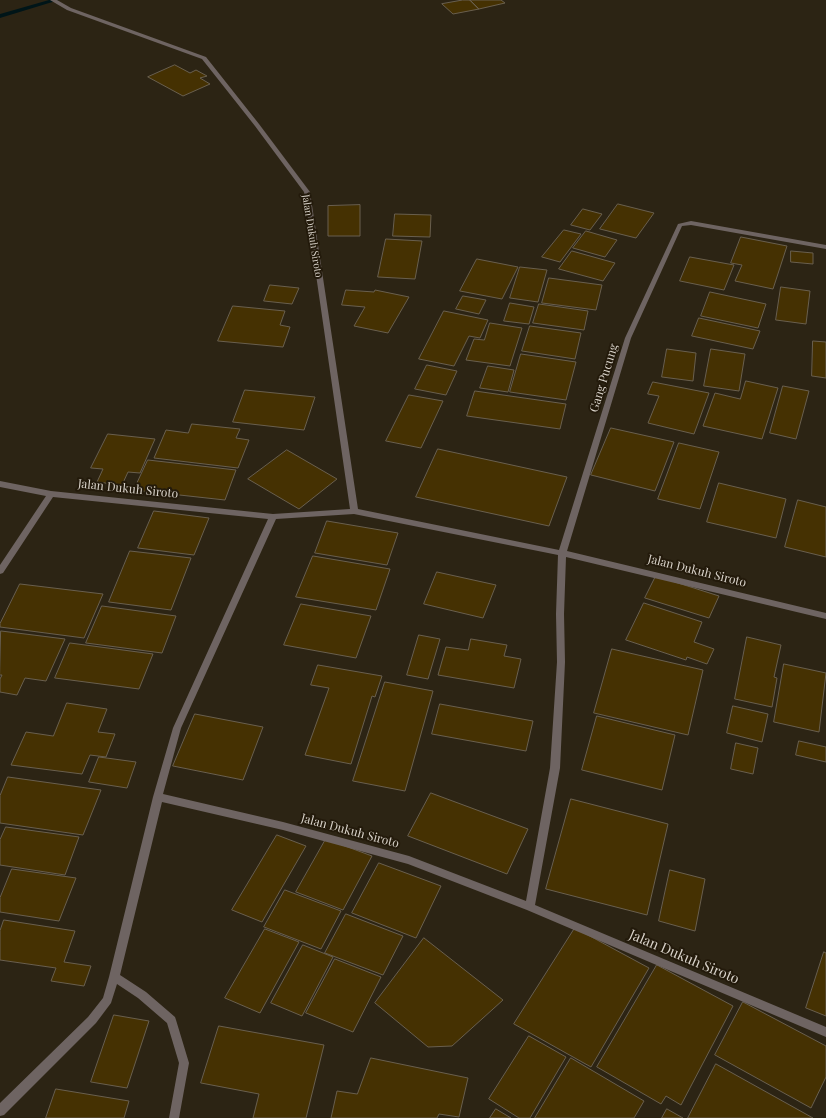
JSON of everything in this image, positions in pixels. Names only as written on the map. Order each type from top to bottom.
[{"type":"street","name":"Jalan Dukuh Siroto","points":[[54,0],[69,9],[204,58],[307,192],[354,511]]},
{"type":"street","name":"Gang Pucung","points":[[562,554],[628,338],[680,225],[691,223],[826,247]]},
{"type":"street","name":"Jalan Dukuh Siroto","points":[[0,484],[51,494],[273,517],[354,511],[562,554],[709,587],[826,616]]},
{"type":"street","points":[[0,571],[51,494]]},
{"type":"street","points":[[0,1111],[92,1020],[107,1000],[158,797],[177,728],[273,517]]},
{"type":"street","points":[[530,907],[555,768],[561,662],[560,614],[562,554]]},
{"type":"street","name":"Jalan Dukuh Siroto","points":[[158,797],[283,826],[409,860],[530,907],[826,1032]]},
{"type":"street","points":[[114,977],[142,995],[171,1020],[184,1063],[174,1118]]},
{"type":"building","points":[[470,0],[479,9],[453,14],[442,4]]},
{"type":"building","points":[[470,0],[501,0],[505,3],[479,9]]},
{"type":"building","points":[[175,65],[190,73],[196,70],[207,76],[200,78],[210,84],[183,96],[148,77]]},
{"type":"building","points":[[618,204],[654,213],[636,238],[600,229]]},
{"type":"building","points":[[360,205],[360,236],[328,236],[328,206]]},
{"type":"building","points":[[583,209],[602,214],[590,230],[571,225]]},
{"type":"building","points":[[395,214],[431,215],[430,237],[393,236]]},
{"type":"building","points":[[564,230],[581,234],[560,262],[542,257]]},
{"type":"building","points":[[586,231],[617,240],[605,257],[573,248]]},
{"type":"building","points":[[741,237],[787,246],[773,289],[735,281],[742,265],[731,263]]},
{"type":"building","points":[[386,239],[422,241],[415,279],[378,277]]},
{"type":"building","points":[[572,251],[615,263],[603,281],[559,269]]},
{"type":"building","points":[[791,251],[813,253],[813,264],[791,262]]},
{"type":"building","points":[[690,257],[734,265],[724,290],[680,281]]},
{"type":"building","points":[[477,259],[518,267],[502,299],[460,291]]},
{"type":"building","points":[[520,267],[547,270],[538,302],[510,298]]},
{"type":"building","points":[[549,278],[602,285],[596,310],[542,303]]},
{"type":"building","points":[[270,285],[299,288],[292,304],[264,301]]},
{"type":"building","points":[[781,287],[810,291],[806,324],[776,320]]},
{"type":"building","points":[[346,290],[374,292],[375,290],[409,297],[388,333],[354,326],[365,307],[342,305]]},
{"type":"building","points":[[710,292],[766,304],[758,328],[701,316]]},
{"type":"building","points":[[463,296],[486,300],[479,314],[456,309]]},
{"type":"building","points":[[510,303],[534,307],[529,324],[504,321]]},
{"type":"building","points":[[539,304],[588,311],[584,330],[533,323]]},
{"type":"building","points":[[233,306],[285,311],[280,325],[290,327],[283,347],[218,341]]},
{"type":"building","points":[[444,311],[488,320],[480,338],[469,336],[454,366],[419,359]]},
{"type":"building","points":[[699,318],[760,331],[753,349],[692,336]]},
{"type":"building","points":[[490,323],[522,328],[510,366],[466,360],[474,339],[484,340]]},
{"type":"building","points":[[530,326],[581,333],[575,359],[522,351]]},
{"type":"building","points":[[813,341],[826,342],[826,378],[812,376]]},
{"type":"building","points":[[667,349],[696,353],[693,381],[662,377]]},
{"type":"building","points":[[711,349],[745,354],[739,391],[704,386]]},
{"type":"building","points":[[521,354],[576,362],[566,400],[510,392]]},
{"type":"building","points":[[427,365],[457,371],[446,395],[415,389]]},
{"type":"building","points":[[488,366],[514,370],[508,392],[480,388]]},
{"type":"building","points":[[746,381],[778,388],[762,439],[703,426],[715,393],[740,399]]},
{"type":"building","points":[[653,382],[709,393],[694,434],[648,423],[659,396],[648,394]]},
{"type":"building","points":[[783,386],[809,391],[796,439],[770,433]]},
{"type":"building","points":[[245,390],[315,397],[304,430],[233,422]]},
{"type":"building","points":[[475,391],[566,404],[560,429],[467,416]]},
{"type":"building","points":[[409,395],[443,401],[421,448],[386,441]]},
{"type":"building","points":[[192,424],[240,429],[236,438],[249,440],[238,468],[154,458],[166,430],[188,433]]},
{"type":"building","points":[[611,428],[674,442],[655,491],[591,475]]},
{"type":"building","points":[[108,434],[155,439],[140,473],[128,472],[122,485],[97,482],[103,469],[91,468]]},
{"type":"building","points":[[679,443],[719,452],[700,509],[658,499]]},
{"type":"building","points":[[438,449],[567,477],[549,526],[416,497]]},
{"type":"building","points":[[287,450],[337,479],[299,509],[248,479]]},
{"type":"building","points":[[148,460],[236,470],[225,500],[134,490]]},
{"type":"building","points":[[719,483],[786,499],[776,538],[707,522]]},
{"type":"building","points":[[798,500],[826,507],[826,557],[785,547]]},
{"type":"building","points":[[154,511],[209,518],[194,555],[138,548]]},
{"type":"building","points":[[327,521],[398,533],[387,565],[315,553]]},
{"type":"building","points":[[130,551],[191,558],[171,610],[109,602]]},
{"type":"building","points":[[313,556],[390,569],[376,610],[296,597]]},
{"type":"building","points":[[437,572],[496,585],[483,618],[424,604]]},
{"type":"building","points":[[656,576],[719,596],[709,618],[645,598]]},
{"type":"building","points":[[20,584],[103,594],[84,638],[0,627],[0,624]]},
{"type":"building","points":[[644,603],[702,622],[694,642],[714,649],[707,664],[687,657],[686,660],[626,640]]},
{"type":"building","points":[[301,604],[371,616],[356,658],[284,645]]},
{"type":"building","points":[[102,606],[176,616],[162,653],[86,643]]},
{"type":"building","points":[[1,631],[65,639],[46,681],[25,678],[17,695],[0,692],[0,679],[2,675],[0,675]]},
{"type":"building","points":[[419,635],[440,639],[428,679],[407,675]]},
{"type":"building","points":[[747,637],[781,645],[774,677],[777,678],[772,707],[735,699]]},
{"type":"building","points":[[471,639],[507,645],[504,656],[521,659],[514,688],[438,675],[446,647],[468,650]]},
{"type":"building","points":[[70,643],[153,654],[139,689],[55,678]]},
{"type":"building","points":[[612,649],[703,670],[688,735],[594,713]]},
{"type":"building","points":[[784,664],[826,673],[819,732],[774,722]]},
{"type":"building","points":[[318,665],[382,676],[375,697],[372,696],[351,764],[305,755],[329,688],[311,685]]},
{"type":"building","points":[[385,682],[433,691],[405,791],[353,781]]},
{"type":"building","points":[[67,703],[107,709],[98,732],[115,734],[106,757],[90,755],[82,774],[11,765],[26,732],[53,736]]},
{"type":"building","points":[[440,704],[533,721],[526,751],[432,734]]},
{"type":"building","points":[[733,706],[768,714],[762,742],[727,733]]},
{"type":"building","points":[[195,714],[263,727],[243,780],[173,766]]},
{"type":"building","points":[[597,716],[675,735],[662,790],[582,770]]},
{"type":"building","points":[[799,741],[826,747],[826,762],[796,755]]},
{"type":"building","points":[[736,743],[758,748],[753,774],[731,769]]},
{"type":"building","points":[[99,757],[136,762],[127,788],[89,782]]},
{"type":"building","points":[[8,777],[101,790],[83,835],[0,823],[0,796]]},
{"type":"building","points":[[431,793],[528,829],[507,874],[408,836]]},
{"type":"building","points":[[571,799],[668,824],[647,915],[546,889]]},
{"type":"building","points":[[6,827],[79,837],[65,875],[0,865],[0,840]]},
{"type":"building","points":[[277,835],[306,846],[262,922],[232,910]]},
{"type":"building","points":[[326,839],[372,856],[343,910],[296,892]]},
{"type":"building","points":[[379,863],[441,886],[416,938],[352,913]]},
{"type":"building","points":[[12,869],[76,878],[59,921],[0,912],[0,898]]},
{"type":"building","points":[[670,870],[705,879],[695,931],[659,921]]},
{"type":"building","points":[[285,890],[341,911],[321,949],[264,927]]},
{"type":"building","points":[[346,914],[403,936],[383,975],[325,953]]},
{"type":"building","points":[[4,920],[75,931],[64,962],[91,966],[84,986],[51,981],[56,968],[0,960],[0,931]]},
{"type":"building","points":[[575,928],[649,968],[591,1067],[514,1024]]},
{"type":"building","points":[[265,929],[299,942],[260,1013],[225,998]]},
{"type":"building","points":[[424,938],[503,1000],[452,1046],[428,1047],[375,1003]]},
{"type":"building","points":[[303,945],[333,957],[302,1016],[271,1003]]},
{"type":"building","points":[[824,952],[826,953],[826,1016],[806,1008]]},
{"type":"building","points":[[335,959],[381,977],[353,1032],[306,1013]]},
{"type":"building","points":[[657,965],[733,1006],[681,1105],[666,1096],[661,1104],[597,1067]]},
{"type":"building","points":[[743,1002],[826,1046],[826,1077],[811,1108],[715,1055]]},
{"type":"building","points":[[114,1015],[149,1021],[127,1088],[91,1082]]},
{"type":"building","points":[[219,1026],[324,1045],[306,1118],[253,1118],[259,1094],[201,1083]]},
{"type":"building","points":[[529,1036],[566,1057],[530,1118],[519,1118],[489,1099]]},
{"type":"building","points":[[371,1058],[468,1078],[459,1117],[439,1114],[437,1118],[331,1118],[337,1091],[357,1094]]},
{"type":"building","points":[[571,1058],[644,1101],[634,1118],[535,1118]]},
{"type":"building","points":[[716,1064],[813,1118],[688,1118]]},
{"type":"building","points":[[56,1089],[129,1101],[124,1118],[46,1118]]},
{"type":"building","points":[[496,1109],[511,1118],[490,1118]]},
{"type":"building","points":[[667,1109],[683,1118],[662,1118]]},
{"type":"waterway","points":[[0,16],[56,0]]}]
